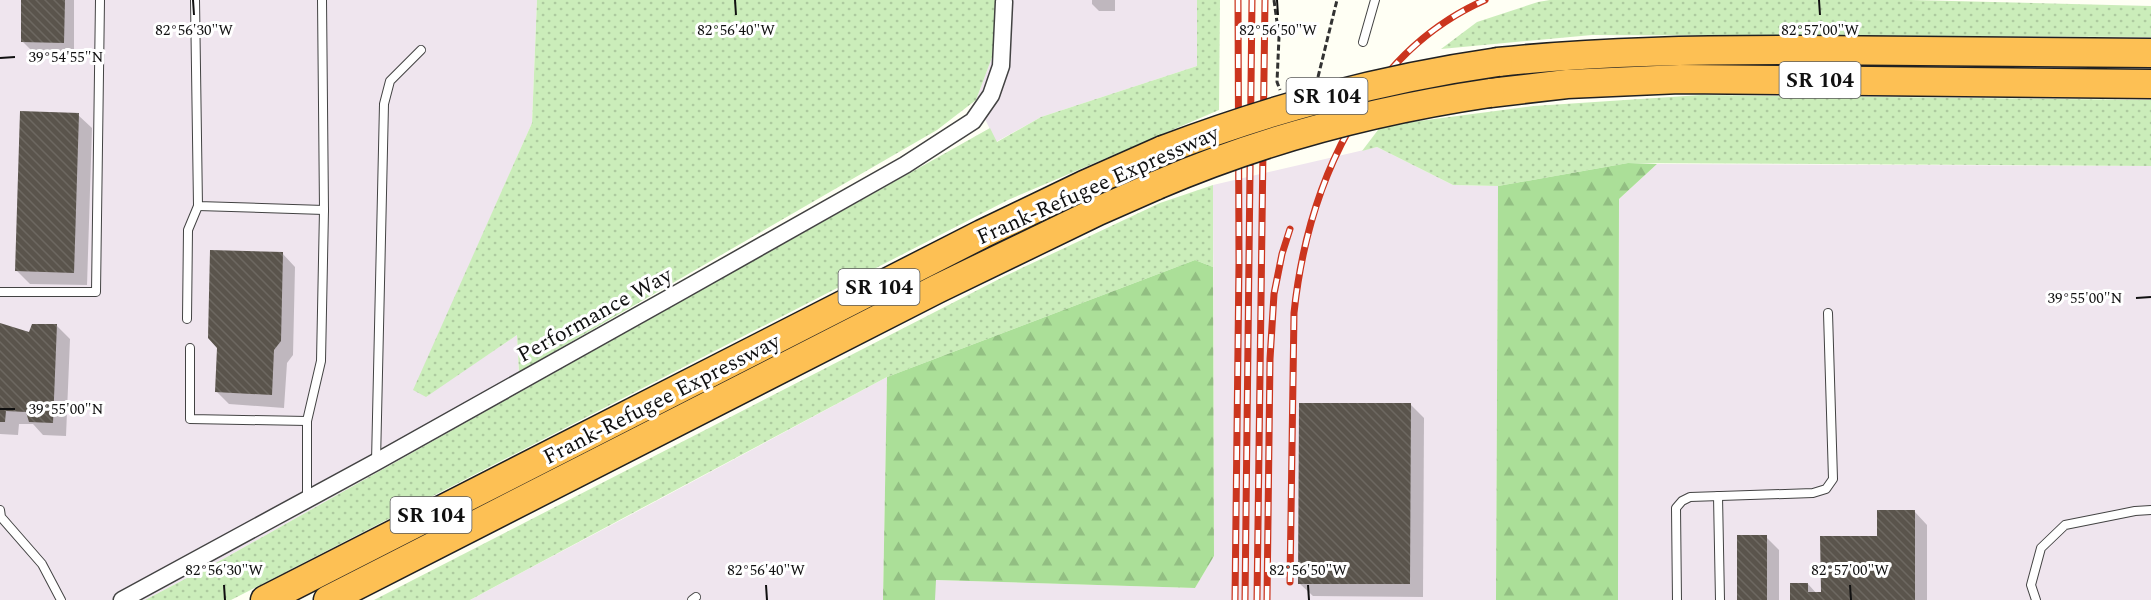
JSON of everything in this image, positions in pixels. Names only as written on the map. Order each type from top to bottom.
[{"type":"highway","name":"Frank-Refugee Expressway","points":[[265,600],[982,234],[1084,185],[1162,150],[1235,123],[1315,99],[1412,76],[1498,62],[1564,55],[1658,50],[1968,50],[2151,53]]},
{"type":"highway","name":"Frank-Refugee Expressway","points":[[328,600],[937,289],[1098,211],[1156,184],[1242,151],[1332,124],[1418,104],[1589,82],[1680,79],[2151,84]]},
{"type":"street","name":"Performance Way","points":[[122,600],[376,462],[905,165],[974,121],[992,95],[1001,66],[1004,1]]},
{"type":"lane","points":[[0,292],[96,292],[100,0]]},
{"type":"lane","points":[[187,319],[188,230],[198,206],[195,0]]},
{"type":"lane","points":[[307,500],[307,421],[321,361],[324,210],[322,0]]},
{"type":"lane","points":[[1363,42],[1375,0]]},
{"type":"lane","points":[[376,462],[384,104],[390,81],[421,50]]},
{"type":"lane","points":[[198,206],[324,210]]},
{"type":"lane","points":[[1677,600],[1676,508],[1682,501],[1690,496],[1813,493],[1826,489],[1833,479],[1828,314]]},
{"type":"lane","points":[[190,348],[190,419],[307,421]]},
{"type":"lane","points":[[1719,496],[1720,600]]},
{"type":"lane","points":[[0,510],[1,517],[42,564],[61,600]]},
{"type":"lane","points":[[2036,600],[2031,585],[2041,548],[2065,525],[2135,510],[2151,510]]},
{"type":"path","points":[[1274,0],[1280,37],[1277,82],[1281,90],[1287,94]]},
{"type":"path","points":[[1317,82],[1337,0]]},
{"type":"shaded area","points":[[0,0],[537,0],[532,123],[414,390],[426,396],[517,335],[520,392],[225,558],[145,600],[0,600]]},
{"type":"shaded area","points":[[998,0],[1197,0],[1197,66],[1041,117],[996,142],[976,100],[994,52]]},
{"type":"shaded area","points":[[1377,147],[1453,185],[1498,186],[1496,600],[935,600],[935,580],[1195,588],[1214,556],[1213,185]]},
{"type":"shaded area","points":[[1657,164],[2151,166],[2151,600],[1618,600],[1619,199]]},
{"type":"shaded area","points":[[887,377],[883,600],[470,600],[636,512]]},
{"type":"green space","points":[[537,0],[998,0],[994,52],[976,100],[937,130],[519,372],[517,335],[426,397],[413,390],[532,123]]},
{"type":"green space","points":[[1197,0],[1220,0],[1219,110],[1008,200],[231,600],[145,600],[225,558],[990,128],[997,142],[1041,117],[1197,66]]},
{"type":"green space","points":[[1550,0],[1911,0],[2151,6],[2151,37],[1592,35],[1441,49],[1477,22]]},
{"type":"green space","points":[[1701,95],[2151,100],[2151,166],[1628,163],[1498,186],[1453,185],[1377,147],[1362,151],[1381,126],[1534,106]]},
{"type":"green space","points":[[1628,163],[1657,164],[1619,199],[1618,600],[1496,600],[1498,186]]},
{"type":"green space","points":[[1213,185],[1213,267],[1195,260],[887,377],[470,600],[374,600],[1005,276],[1160,203]]},
{"type":"green space","points":[[1195,260],[1213,267],[1214,556],[1195,588],[936,580],[935,600],[883,600],[887,377]]},
{"type":"building","points":[[21,0],[65,0],[64,43],[21,42]]},
{"type":"building","points":[[20,111],[79,113],[74,273],[15,271]]},
{"type":"building","points":[[210,250],[283,252],[281,341],[274,350],[272,395],[215,392],[217,348],[208,338]]},
{"type":"building","points":[[0,323],[29,332],[32,324],[57,324],[53,423],[29,422],[26,412],[6,411],[5,422],[0,422]]},
{"type":"building","points":[[1299,403],[1411,403],[1410,584],[1298,584]]},
{"type":"building","points":[[1877,510],[1915,510],[1915,600],[1790,600],[1790,583],[1808,583],[1808,592],[1821,592],[1820,536],[1877,536]]},
{"type":"building","points":[[1737,535],[1767,535],[1767,600],[1737,600]]},
{"type":"railway","points":[[1235,600],[1239,262],[1238,0]]},
{"type":"railway","points":[[1245,600],[1252,0]]},
{"type":"railway","points":[[1257,600],[1265,0]]},
{"type":"railway","points":[[1290,582],[1294,313],[1301,266],[1312,219],[1328,174],[1349,130],[1374,90],[1406,54],[1442,24],[1485,0]]},
{"type":"railway","points":[[1267,600],[1270,359],[1274,294],[1290,229]]}]
